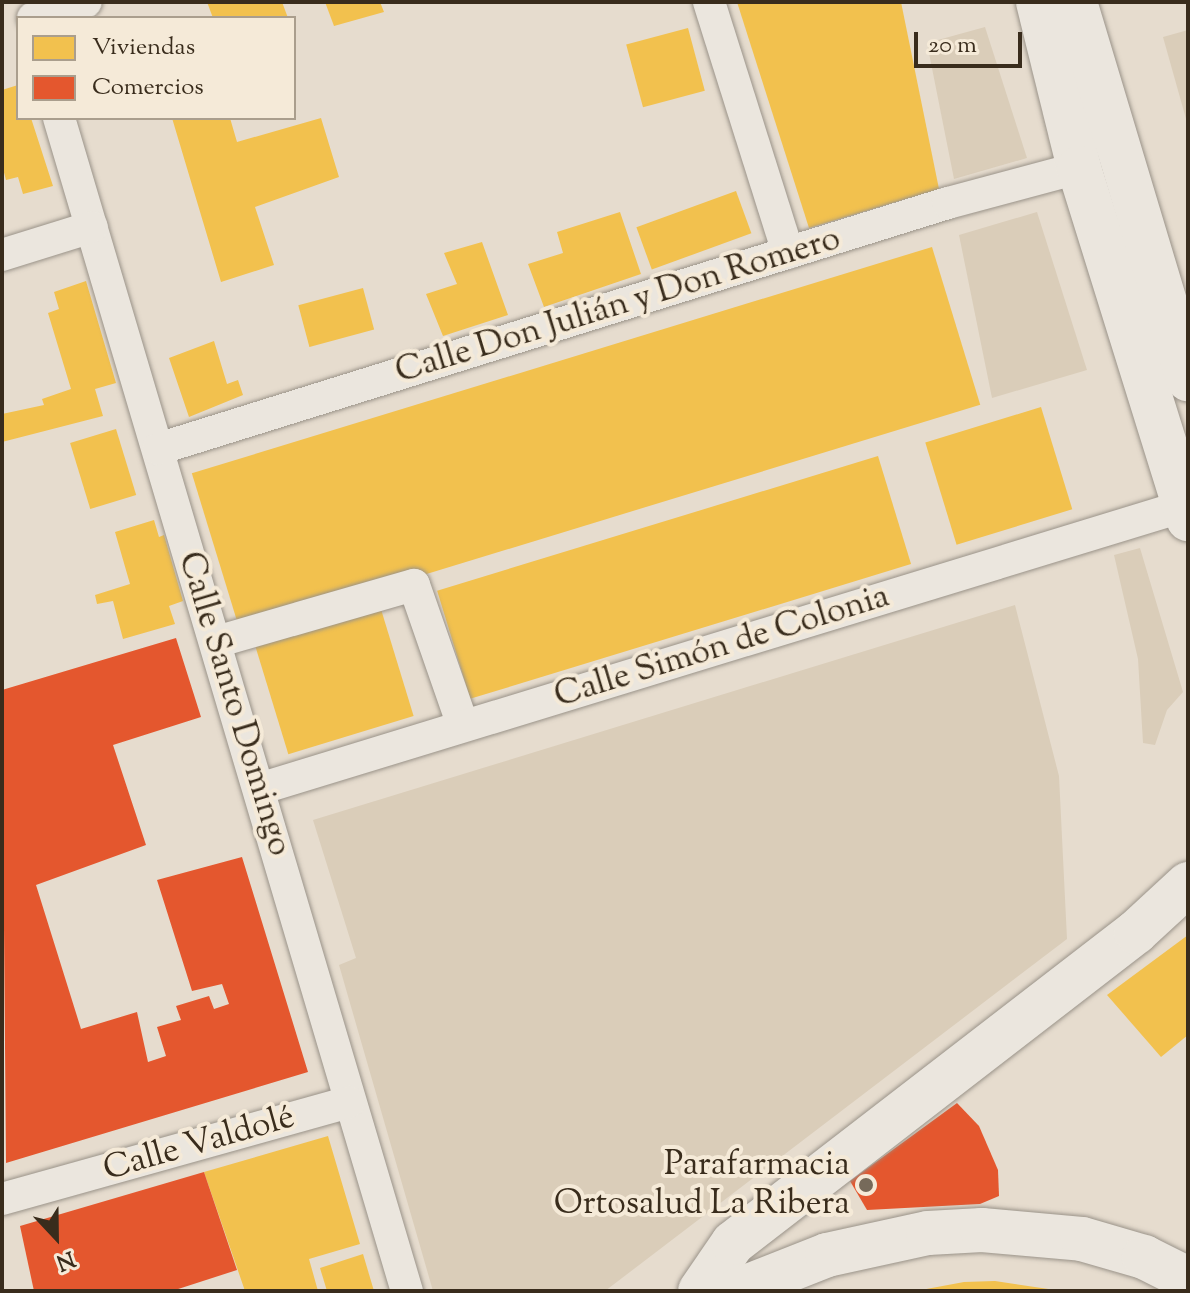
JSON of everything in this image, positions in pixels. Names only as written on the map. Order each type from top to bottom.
[{"type":"street","points":[[38,16],[86,2]]},
{"type":"street","points":[[709,2],[788,253]]},
{"type":"street","points":[[1038,2],[1079,168],[1186,513]]},
{"type":"street","points":[[1075,2],[1188,379]]},
{"type":"street","name":"Calle Santo Domingo","points":[[60,120],[407,1291]]},
{"type":"street","name":"Calle Don Julián y Don Romero","points":[[158,449],[788,253],[1079,168]]},
{"type":"street","points":[[2,255],[92,227]]},
{"type":"street","name":"Calle Simón de Colonia","points":[[259,789],[1186,513]]},
{"type":"street","points":[[216,642],[414,585],[463,726]]},
{"type":"street","points":[[700,1291],[733,1243],[1136,932],[1188,884]]},
{"type":"street","name":"Calle Valdolé","points":[[2,1199],[349,1102]]},
{"type":"street","points":[[736,1291],[827,1255],[928,1233],[982,1230],[1082,1239],[1144,1257],[1188,1279]]},
{"type":"shaded area","points":[[985,27],[1027,158],[954,179],[927,43]]},
{"type":"shaded area","points":[[1188,30],[1188,126],[1163,37]]},
{"type":"shaded area","points":[[1037,212],[1087,370],[992,398],[959,235]]},
{"type":"shaded area","points":[[1140,548],[1183,692],[1167,710],[1155,745],[1143,743],[1138,659],[1114,555]]},
{"type":"shaded area","points":[[1015,605],[1059,776],[1067,939],[605,1291],[433,1291],[339,965],[356,958],[313,820]]},
{"type":"building: Viviendas","points":[[207,2],[282,2],[287,16],[212,16]]},
{"type":"building: Viviendas","points":[[325,2],[380,2],[384,12],[334,26]]},
{"type":"building: Viviendas","points":[[737,2],[901,2],[939,189],[809,228]]},
{"type":"building: Viviendas","points":[[688,28],[705,91],[643,107],[626,45]]},
{"type":"building: Viviendas","points":[[16,86],[16,120],[32,120],[53,186],[23,194],[18,177],[6,180],[2,165],[2,90]]},
{"type":"building: Viviendas","points":[[321,118],[339,177],[255,207],[274,265],[221,282],[173,120],[231,120],[237,142]]},
{"type":"building: Viviendas","points":[[736,191],[751,233],[652,270],[636,227]]},
{"type":"building: Viviendas","points":[[620,212],[641,274],[544,307],[528,264],[563,253],[557,232]]},
{"type":"building: Viviendas","points":[[482,242],[508,315],[443,336],[426,294],[457,284],[444,253]]},
{"type":"building: Viviendas","points":[[932,247],[980,405],[240,631],[192,473]]},
{"type":"building: Viviendas","points":[[86,281],[116,383],[95,389],[103,416],[2,442],[2,414],[44,405],[42,399],[71,389],[48,313],[59,309],[54,292]]},
{"type":"building: Viviendas","points":[[363,288],[374,330],[309,347],[298,305]]},
{"type":"building: Viviendas","points":[[214,341],[227,384],[238,380],[243,395],[189,417],[169,358]]},
{"type":"building: Viviendas","points":[[1041,407],[1072,509],[957,545],[925,442]]},
{"type":"building: Viviendas","points":[[116,429],[136,495],[90,509],[70,443]]},
{"type":"building: Viviendas","points":[[878,456],[911,564],[470,699],[437,591]]},
{"type":"building: Viviendas","points":[[154,520],[159,537],[164,535],[183,601],[169,606],[175,624],[123,639],[113,601],[97,604],[95,595],[130,584],[115,532]]},
{"type":"building: Viviendas","points":[[380,606],[414,716],[288,754],[255,644]]},
{"type":"building: Viviendas","points":[[1188,935],[1188,1035],[1161,1057],[1107,995]]},
{"type":"building: Viviendas","points":[[328,1136],[360,1244],[309,1259],[318,1291],[245,1291],[204,1172]]},
{"type":"building: Viviendas","points":[[363,1254],[374,1291],[327,1291],[320,1268]]},
{"type":"building: Viviendas","points":[[995,1281],[1062,1291],[921,1290],[964,1282]]},
{"type":"building: Comercios","points":[[176,638],[201,717],[113,745],[146,845],[36,885],[81,1029],[137,1012],[148,1062],[166,1056],[157,1027],[181,1020],[176,1006],[209,996],[214,1009],[229,1004],[222,984],[192,991],[157,880],[242,857],[308,1072],[6,1163],[2,690]]},
{"type":"building: Comercios","points":[[957,1103],[979,1126],[998,1170],[999,1196],[980,1204],[867,1210],[850,1181]]},
{"type":"building: Comercios","points":[[204,1172],[237,1270],[172,1291],[34,1291],[20,1226]]},
{"type":"place","name":"Parafarmacia Ortosalud La Ribera","points":[[866,1185]]}]
